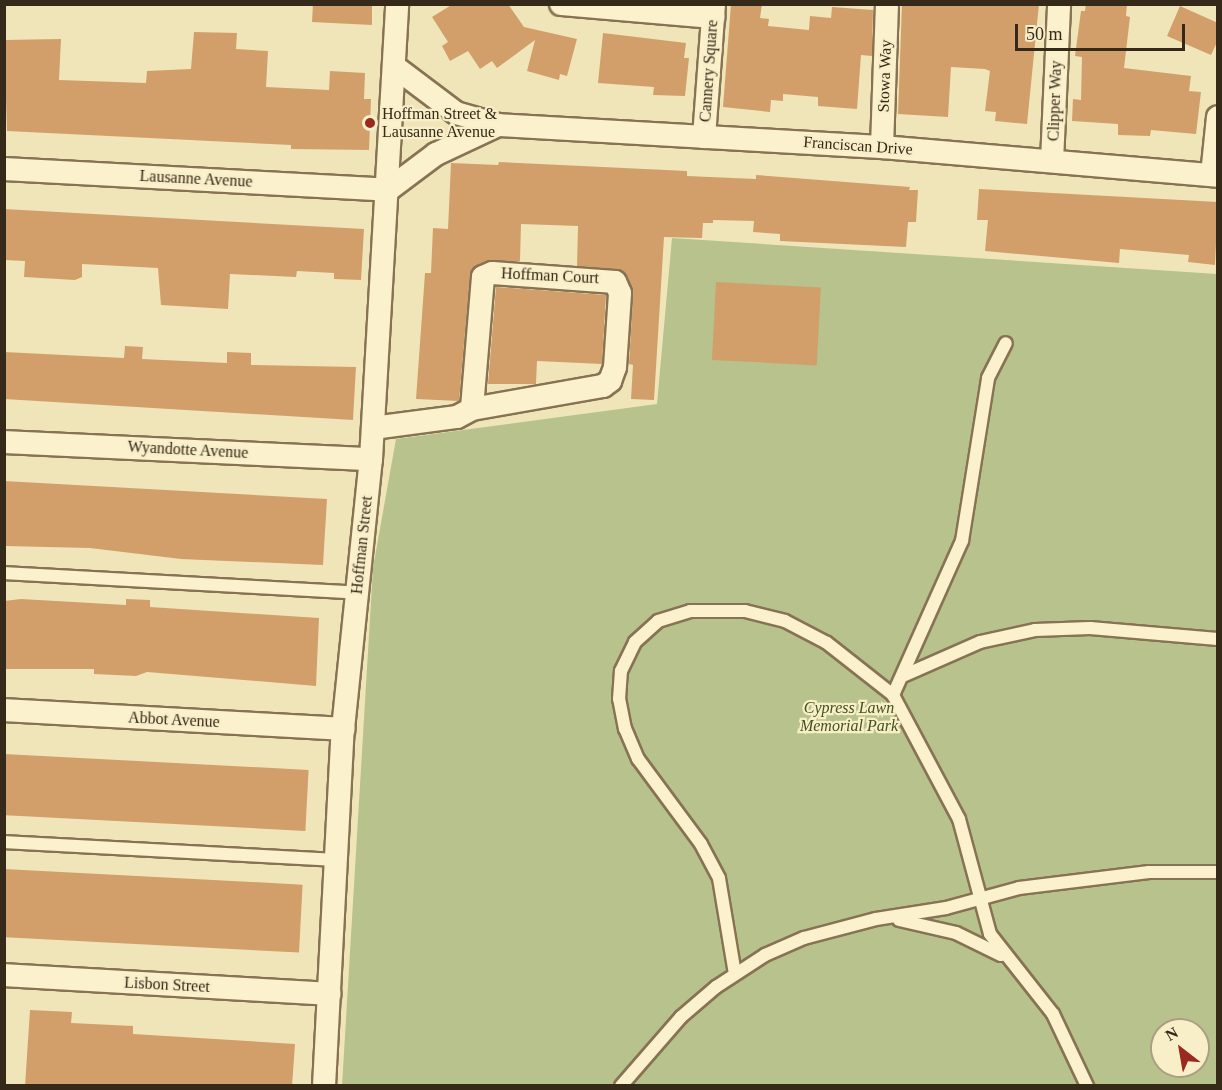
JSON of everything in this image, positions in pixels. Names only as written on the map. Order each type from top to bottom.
[{"type":"street","name":"Hoffman Street","points":[[324,1086],[343,729],[371,459],[397,4]]},
{"type":"street","points":[[561,4],[713,11]]},
{"type":"street","name":"Stowa Way","points":[[882,147],[887,4]]},
{"type":"street","name":"Clipper Way","points":[[1052,161],[1059,4]]},
{"type":"street","name":"Cannery Square","points":[[704,137],[713,11]]},
{"type":"street","name":"Franciscan Drive","points":[[395,67],[456,113],[498,125],[882,147],[1215,176]]},
{"type":"street","points":[[1215,176],[1218,117]]},
{"type":"street","name":"Franciscan Drive","points":[[387,190],[436,154],[498,125]]},
{"type":"street","name":"Lausanne Avenue","points":[[4,169],[387,190]]},
{"type":"street","name":"Hoffman Court","points":[[373,428],[457,417],[472,409],[584,392],[610,381],[615,367],[620,293],[615,282],[492,273],[483,277],[472,409]]},
{"type":"street","name":"Wyandotte Avenue","points":[[4,442],[371,459]]},
{"type":"street","name":"Abbot Avenue","points":[[4,710],[343,729]]},
{"type":"street","name":"Lisbon Street","points":[[4,975],[329,994]]},
{"type":"lane","points":[[893,695],[905,675],[962,541],[988,378],[1006,343]]},
{"type":"lane","points":[[4,573],[357,593]]},
{"type":"lane","points":[[735,974],[723,895],[711,861],[638,759],[625,729],[620,685],[635,642],[658,621],[690,611],[725,609],[765,614],[827,644],[893,695],[949,797],[967,841],[990,934],[1053,1014],[1087,1086]]},
{"type":"lane","points":[[905,675],[980,642],[1035,630],[1090,628],[1218,639]]},
{"type":"lane","points":[[4,842],[336,860]]},
{"type":"lane","points":[[621,1086],[681,1017],[735,974],[804,938],[876,919],[946,909],[981,897],[1118,875],[1218,872]]},
{"type":"lane","points":[[876,919],[914,922],[956,933],[1007,958]]},
{"type":"green space","name":"Cypress Lawn Memorial Park","points":[[672,238],[1217,274],[1217,1085],[342,1086],[373,568],[396,439],[657,404]]},
{"type":"building","points":[[313,4],[372,4],[372,25],[312,22]]},
{"type":"building","points":[[453,4],[508,4],[524,27],[577,39],[567,76],[560,74],[559,80],[527,71],[535,40],[497,68],[492,61],[480,69],[468,51],[450,61],[442,46],[448,42],[432,17]]},
{"type":"building","points":[[731,4],[762,4],[760,18],[769,19],[768,26],[809,30],[810,16],[831,18],[832,7],[873,10],[872,56],[861,55],[857,109],[818,106],[818,97],[783,94],[783,101],[771,100],[770,112],[723,107]]},
{"type":"building","points":[[902,4],[1039,4],[1027,124],[995,121],[996,112],[985,111],[990,71],[985,69],[951,67],[948,117],[898,114]]},
{"type":"building","points":[[1086,4],[1127,4],[1126,16],[1130,17],[1124,68],[1191,76],[1189,91],[1201,92],[1196,134],[1151,130],[1150,136],[1118,135],[1118,124],[1072,121],[1073,99],[1081,100],[1082,57],[1075,56],[1081,11],[1085,11]]},
{"type":"building","points":[[1180,6],[1218,23],[1218,40],[1211,55],[1167,36]]},
{"type":"building","points":[[194,32],[237,33],[236,49],[268,51],[266,87],[329,90],[330,71],[365,73],[364,99],[371,99],[369,150],[291,149],[291,145],[7,131],[4,40],[61,39],[59,80],[146,83],[147,71],[191,69]]},
{"type":"building","points":[[603,33],[686,43],[684,58],[689,58],[685,96],[653,95],[654,87],[598,83]]},
{"type":"building","points":[[499,162],[687,171],[687,176],[756,179],[756,175],[910,187],[909,190],[918,190],[916,222],[908,222],[906,247],[780,241],[780,234],[753,232],[754,221],[713,220],[713,223],[703,223],[702,238],[664,237],[654,400],[631,399],[633,365],[629,364],[633,294],[627,276],[616,269],[577,266],[578,226],[521,224],[520,261],[487,261],[472,269],[459,401],[416,399],[425,273],[431,273],[433,228],[448,229],[451,163],[498,165]]},
{"type":"building","points":[[979,189],[1218,202],[1215,265],[1188,262],[1189,255],[1120,249],[1119,263],[985,251],[988,220],[977,220]]},
{"type":"building","points":[[4,209],[364,229],[361,280],[334,279],[334,273],[297,271],[296,277],[230,274],[228,309],[161,305],[158,268],[82,264],[82,277],[75,280],[24,277],[25,261],[4,260]]},
{"type":"building","points":[[716,282],[821,287],[817,365],[712,360]]},
{"type":"building","points":[[496,287],[606,295],[602,364],[537,361],[536,384],[488,384]]},
{"type":"building","points":[[125,346],[143,347],[142,359],[227,363],[227,352],[251,353],[251,365],[356,367],[353,420],[4,399],[4,352],[124,358]]},
{"type":"building","points":[[4,481],[327,499],[323,565],[181,559],[90,548],[4,546]]},
{"type":"building","points":[[21,599],[126,605],[126,599],[150,600],[150,607],[319,618],[316,686],[147,672],[136,676],[94,674],[94,669],[6,669],[4,601]]},
{"type":"building","points":[[4,754],[309,770],[305,831],[4,815]]},
{"type":"building","points":[[4,869],[303,885],[299,953],[4,937]]},
{"type":"building","points":[[30,1010],[72,1012],[71,1023],[133,1026],[133,1034],[295,1044],[292,1086],[25,1086]]},
{"type":"place","name":"Hoffman Street & Lausanne Avenue","points":[[370,123]]}]
